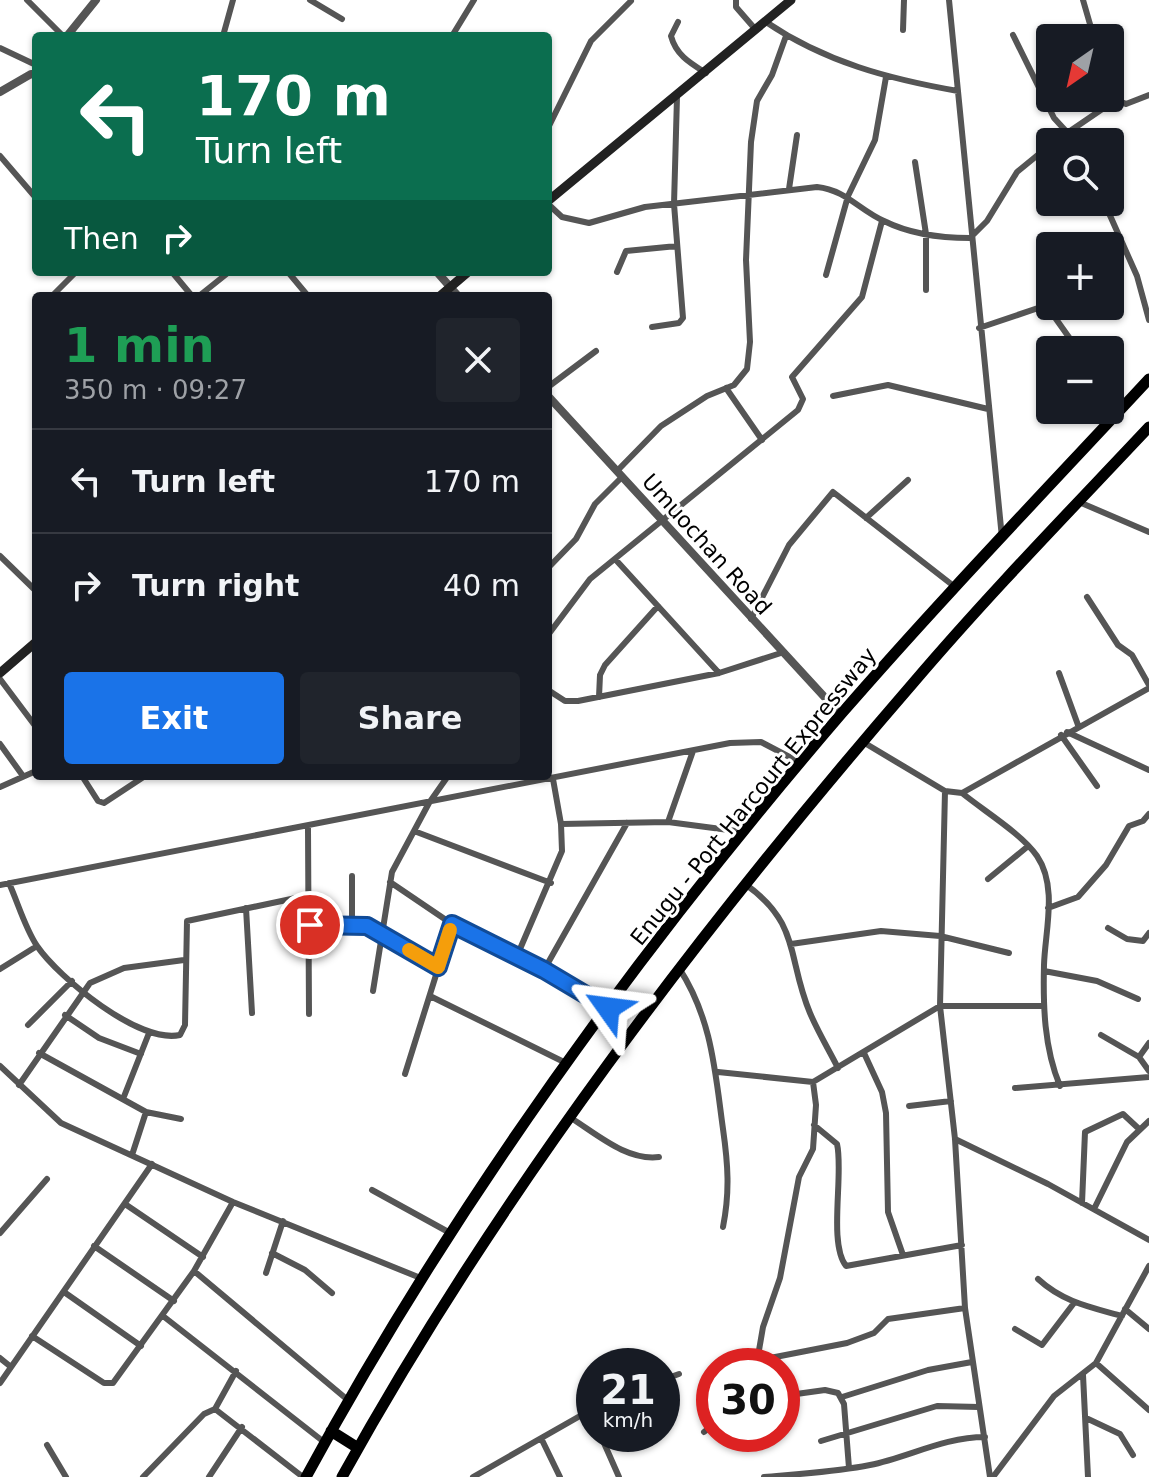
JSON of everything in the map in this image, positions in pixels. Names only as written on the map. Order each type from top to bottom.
[{"type":"highway","name":"Enugu - Port Harcourt Expressway","points":[[1125,405],[1149,379]]},
{"type":"highway","name":"Enugu - Port Harcourt Expressway","points":[[304,1477],[452,1234],[608,1008],[744,832],[841,715],[1107,424]]},
{"type":"highway","points":[[342,1477],[473,1261],[679,968],[914,681],[1149,427]]},
{"type":"highway","points":[[328,1437],[358,1448]]},
{"type":"main road","points":[[552,199],[791,0]]},
{"type":"main road","points":[[445,292],[463,276]]},
{"type":"main road","points":[[0,676],[32,646]]},
{"type":"street","points":[[27,0],[61,32]]},
{"type":"street","points":[[68,32],[96,0]]},
{"type":"street","points":[[224,32],[233,0]]},
{"type":"street","points":[[310,0],[342,19]]},
{"type":"street","points":[[454,32],[474,0]]},
{"type":"street","points":[[736,0],[736,7],[756,30]]},
{"type":"street","points":[[903,30],[904,0]]},
{"type":"street","points":[[949,0],[970,238],[1002,538]]},
{"type":"street","points":[[1083,0],[1090,24]]},
{"type":"street","points":[[552,120],[591,41],[631,1]]},
{"type":"street","points":[[678,22],[671,36],[675,47],[683,58],[706,73]]},
{"type":"street","points":[[766,22],[823,56],[886,77],[958,91]]},
{"type":"street","points":[[1013,35],[1046,103],[1064,128]]},
{"type":"street","points":[[552,564],[576,539],[595,504],[661,426],[742,377],[748,360],[746,289],[756,104],[772,75],[786,36]]},
{"type":"street","points":[[0,48],[32,69]]},
{"type":"street","points":[[0,92],[32,73]]},
{"type":"street","points":[[826,275],[848,196],[875,140],[886,77]]},
{"type":"street","points":[[1124,103],[1149,95]]},
{"type":"street","points":[[652,327],[679,323],[683,318],[674,204],[677,97]]},
{"type":"street","points":[[1072,128],[1094,112]]},
{"type":"street","points":[[789,189],[797,135]]},
{"type":"street","points":[[0,156],[32,193]]},
{"type":"street","points":[[970,238],[987,221],[1017,172],[1036,157]]},
{"type":"street","points":[[915,162],[926,234],[926,290]]},
{"type":"street","points":[[552,206],[562,217],[589,223],[645,207],[789,189],[833,189],[882,221],[926,234],[970,238]]},
{"type":"street","points":[[1110,216],[1137,276],[1149,320]]},
{"type":"street","points":[[552,630],[590,579],[798,410],[803,399],[792,382],[794,373],[862,297],[882,221]]},
{"type":"street","points":[[617,272],[626,251],[677,246]]},
{"type":"street","points":[[56,292],[72,276]]},
{"type":"street","points":[[175,276],[189,292]]},
{"type":"street","points":[[204,292],[224,276]]},
{"type":"street","points":[[291,276],[305,292]]},
{"type":"street","points":[[441,276],[455,292]]},
{"type":"street","points":[[979,328],[1036,310]]},
{"type":"street","points":[[552,384],[596,351]]},
{"type":"street","points":[[833,396],[888,385],[988,409]]},
{"type":"street","points":[[726,388],[762,440]]},
{"type":"street","name":"Umuochan Road","points":[[552,400],[841,715]]},
{"type":"street","points":[[866,518],[908,480]]},
{"type":"street","points":[[751,619],[789,545],[833,492],[955,587]]},
{"type":"street","points":[[1079,502],[1123,524],[1149,532]]},
{"type":"street","points":[[0,556],[32,587]]},
{"type":"street","points":[[615,559],[719,673]]},
{"type":"street","points":[[962,793],[1149,686],[1132,655],[1118,645],[1087,597]]},
{"type":"street","points":[[599,697],[600,675],[605,665],[658,606]]},
{"type":"street","points":[[552,692],[572,702],[719,673],[781,653]]},
{"type":"street","points":[[1059,673],[1078,725]]},
{"type":"street","points":[[0,676],[32,715]]},
{"type":"street","points":[[1064,734],[1149,770]]},
{"type":"street","points":[[1064,734],[1097,786]]},
{"type":"street","points":[[517,956],[551,883],[562,851],[553,779],[730,743],[761,742],[801,763]]},
{"type":"street","points":[[863,742],[945,791],[962,793],[1027,847],[1043,868],[1048,908],[1043,1006],[1051,1056],[1060,1086]]},
{"type":"street","points":[[0,744],[23,776]]},
{"type":"street","points":[[668,822],[693,751]]},
{"type":"street","points":[[0,787],[32,773]]},
{"type":"street","points":[[85,780],[98,801],[104,803],[139,780]]},
{"type":"street","points":[[373,991],[380,934],[396,862],[445,780]]},
{"type":"street","points":[[0,885],[548,780]]},
{"type":"street","points":[[945,791],[940,1006],[955,1139],[965,1308],[992,1477]]},
{"type":"street","points":[[1048,908],[1078,897],[1115,852],[1129,826],[1148,816]]},
{"type":"street","points":[[561,824],[668,822],[744,832]]},
{"type":"street","points":[[544,970],[627,823]]},
{"type":"street","points":[[308,828],[309,1014]]},
{"type":"street","points":[[414,831],[551,883]]},
{"type":"street","points":[[988,879],[1027,847]]},
{"type":"street","points":[[352,876],[352,926]]},
{"type":"street","points":[[390,882],[452,924],[544,970],[608,1008]]},
{"type":"street","points":[[9,883],[37,946],[72,981],[116,1016],[149,1033],[174,1036],[183,1031],[187,921],[310,895]]},
{"type":"street","points":[[745,884],[774,908],[791,944],[810,1013],[838,1068]]},
{"type":"street","points":[[246,908],[252,1013]]},
{"type":"street","points":[[405,1074],[452,924]]},
{"type":"street","points":[[310,925],[367,926],[438,967]]},
{"type":"street","points":[[1108,928],[1135,941],[1143,941],[1149,933]]},
{"type":"street","points":[[791,944],[817,943],[858,932],[940,936],[1009,953]]},
{"type":"street","points":[[0,969],[37,946]]},
{"type":"street","points":[[19,1085],[65,1015],[97,978],[124,968],[184,960]]},
{"type":"street","points":[[679,968],[707,1024],[718,1072],[730,1178],[723,1227]]},
{"type":"street","points":[[1044,971],[1097,981],[1138,999]]},
{"type":"street","points":[[28,1025],[72,981]]},
{"type":"street","points":[[430,996],[568,1064]]},
{"type":"street","points":[[718,1072],[813,1082],[940,1006],[1043,1006]]},
{"type":"street","points":[[65,1015],[99,1038],[141,1054]]},
{"type":"street","points":[[123,1099],[149,1033]]},
{"type":"street","points":[[1015,1088],[1138,1079],[1147,1071],[1139,1057],[1101,1035]]},
{"type":"street","points":[[1139,1057],[1149,1043]]},
{"type":"street","points":[[39,1053],[146,1112],[181,1119]]},
{"type":"street","points":[[864,1053],[882,1092],[886,1113],[888,1212],[903,1255]]},
{"type":"street","points":[[0,1066],[61,1123],[233,1202],[423,1279]]},
{"type":"street","points":[[813,1082],[813,1149],[799,1177],[780,1278],[763,1327],[758,1356],[765,1359],[825,1349],[874,1333],[888,1319],[965,1308]]},
{"type":"street","points":[[909,1106],[951,1101]]},
{"type":"street","points":[[132,1155],[146,1112]]},
{"type":"street","points":[[1082,1203],[1085,1132],[1123,1114],[1138,1128]]},
{"type":"street","points":[[571,1118],[625,1152],[647,1159],[659,1157]]},
{"type":"street","points":[[1094,1209],[1110,1172],[1138,1128],[1149,1121]]},
{"type":"street","points":[[814,1125],[831,1137],[839,1151],[836,1195],[842,1263],[850,1266],[962,1245]]},
{"type":"street","points":[[955,1139],[1149,1240]]},
{"type":"street","points":[[0,1383],[152,1164]]},
{"type":"street","points":[[0,1233],[47,1179]]},
{"type":"street","points":[[372,1190],[452,1234]]},
{"type":"street","points":[[32,1336],[109,1385],[174,1301],[233,1202]]},
{"type":"street","points":[[125,1204],[203,1257]]},
{"type":"street","points":[[266,1273],[283,1221]]},
{"type":"street","points":[[94,1246],[174,1301]]},
{"type":"street","points":[[272,1253],[305,1270],[332,1293]]},
{"type":"street","points":[[992,1477],[1054,1396],[1096,1363],[1146,1277],[1149,1266]]},
{"type":"street","points":[[194,1271],[349,1401]]},
{"type":"street","points":[[1038,1279],[1056,1295],[1074,1303],[1124,1313],[1149,1329]]},
{"type":"street","points":[[64,1292],[141,1346]]},
{"type":"street","points":[[1015,1329],[1042,1345],[1074,1303]]},
{"type":"street","points":[[163,1316],[328,1437]]},
{"type":"street","points":[[0,1358],[11,1367]]},
{"type":"street","points":[[800,1393],[825,1390],[842,1397],[928,1370],[972,1362]]},
{"type":"street","points":[[1096,1363],[1149,1410]]},
{"type":"street","points":[[143,1477],[204,1414],[215,1409],[236,1371]]},
{"type":"street","points":[[1083,1375],[1088,1477]]},
{"type":"street","points":[[842,1397],[844,1477]]},
{"type":"street","points":[[821,1441],[937,1406],[979,1407]]},
{"type":"street","points":[[215,1409],[304,1477]]},
{"type":"street","points":[[1086,1418],[1120,1434],[1133,1455]]},
{"type":"street","points":[[473,1477],[576,1419]]},
{"type":"street","points":[[209,1477],[242,1427]]},
{"type":"street","points":[[764,1477],[882,1462],[966,1437],[985,1437]]},
{"type":"street","points":[[542,1440],[560,1477]]},
{"type":"street","points":[[47,1445],[66,1477]]},
{"type":"street","points":[[608,1452],[619,1477]]},
{"type":"slow traffic","points":[[409,950],[438,967],[450,930]]},
{"type":"route","points":[[310,925],[367,926],[438,967],[452,924],[544,970],[608,1008]]}]
